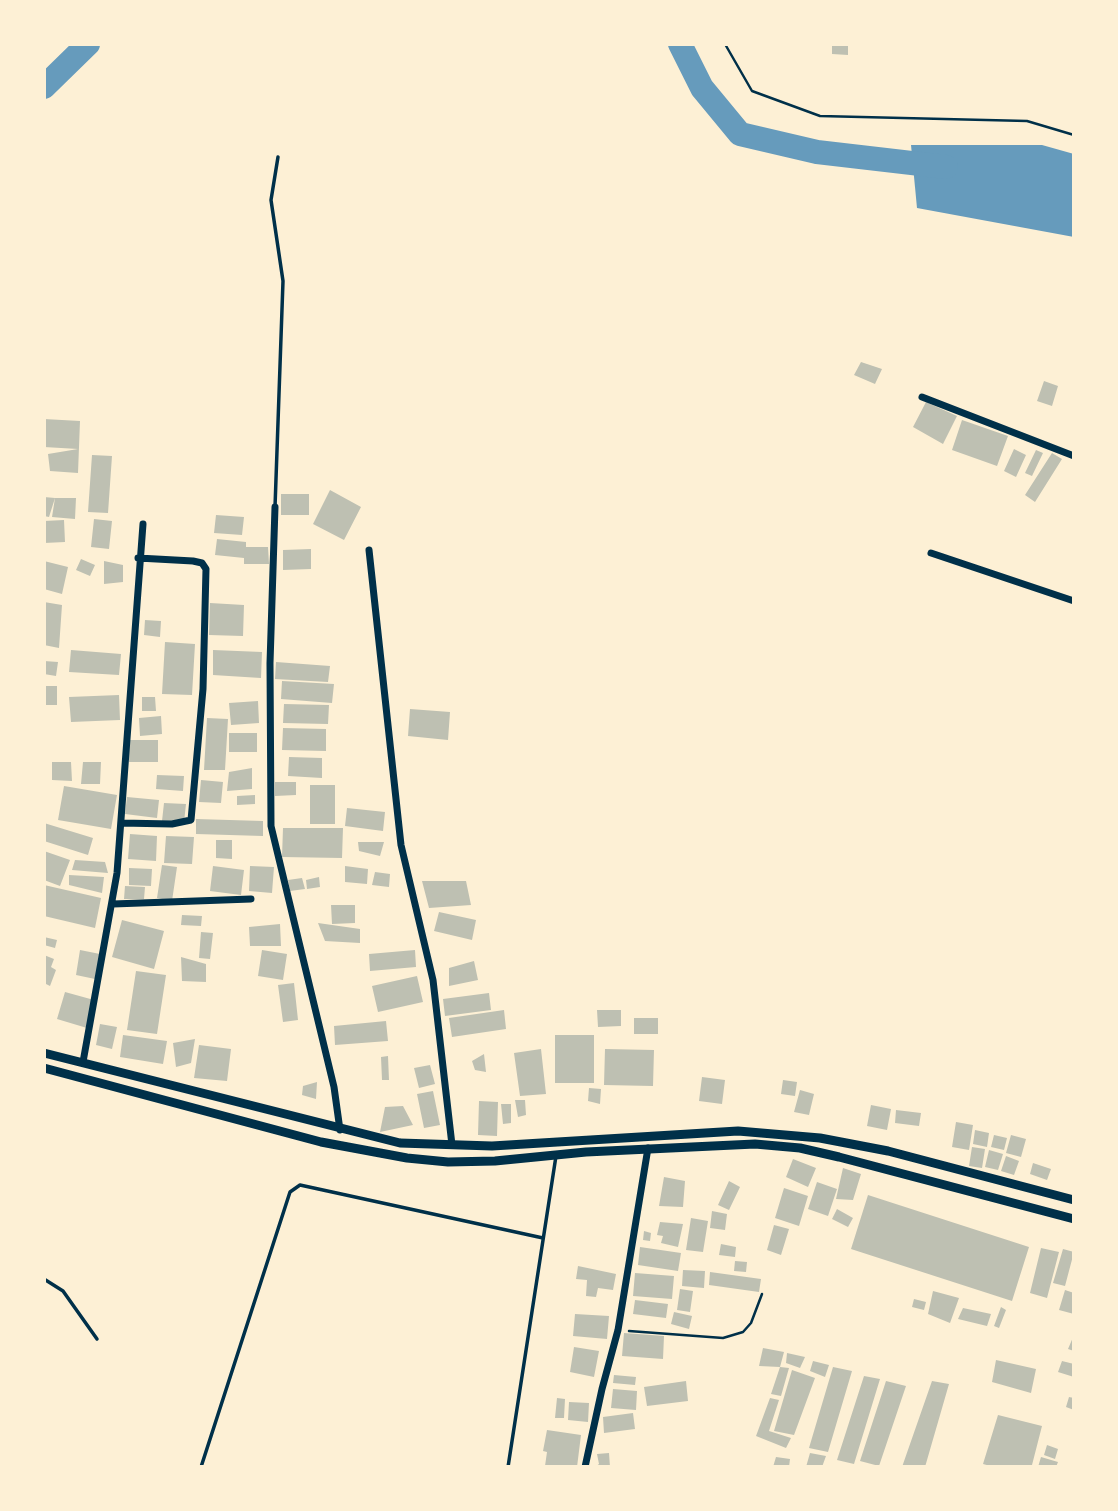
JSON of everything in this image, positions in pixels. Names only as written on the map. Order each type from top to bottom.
[{"type":"street","points":[[922,397],[1074,456]]},
{"type":"street","points":[[275,507],[269,807],[276,853],[334,1087],[340,1130]]},
{"type":"street","points":[[83,1062],[113,904],[121,823],[138,558],[143,523]]},
{"type":"street","points":[[369,550],[401,845],[429,957],[452,1145]]},
{"type":"street","points":[[931,553],[1074,601]]},
{"type":"street","points":[[121,823],[172,824],[191,820],[203,689],[206,569],[202,563],[193,561],[138,558]]},
{"type":"street","points":[[113,904],[251,899]]},
{"type":"street","points":[[44,1053],[340,1130],[400,1143],[492,1146],[738,1131],[820,1138],[854,1144],[1074,1200]]},
{"type":"street","points":[[44,1069],[361,1151],[407,1158],[449,1162],[495,1161],[556,1154],[755,1143],[800,1148],[851,1160],[1074,1219]]},
{"type":"street","points":[[260,1125],[261,1109]]},
{"type":"street","points":[[851,1160],[854,1144]]},
{"type":"street","points":[[585,1467],[618,1330],[648,1148]]},
{"type":"lane","points":[[275,507],[282,281],[271,200],[278,157]]},
{"type":"lane","points":[[508,1467],[556,1154]]},
{"type":"lane","points":[[201,1467],[290,1192],[300,1185],[543,1238]]},
{"type":"lane","points":[[44,1279],[63,1291],[97,1339]]},
{"type":"path","points":[[725,44],[752,91],[820,116],[1027,121],[1074,135]]},
{"type":"path","points":[[618,1330],[723,1338],[743,1332],[751,1323],[762,1294]]},
{"type":"water","points":[[911,145],[1042,145],[1074,154],[1074,237],[917,208]]},
{"type":"building","points":[[832,44],[848,44],[848,55],[832,54]]},
{"type":"building","points":[[861,362],[882,369],[875,384],[854,375]]},
{"type":"building","points":[[1044,381],[1058,386],[1052,406],[1037,401]]},
{"type":"building","points":[[926,402],[957,416],[943,444],[913,427]]},
{"type":"building","points":[[44,419],[80,421],[78,473],[50,471],[48,454],[78,449],[44,447]]},
{"type":"building","points":[[962,420],[1008,436],[997,466],[952,450]]},
{"type":"building","points":[[1014,449],[1026,455],[1016,477],[1004,471]]},
{"type":"building","points":[[1036,450],[1043,453],[1032,476],[1025,473]]},
{"type":"building","points":[[1052,453],[1062,459],[1035,502],[1025,495]]},
{"type":"building","points":[[92,455],[112,456],[108,513],[88,512]]},
{"type":"building","points":[[330,490],[361,507],[344,540],[313,524]]},
{"type":"building","points":[[281,494],[309,494],[309,515],[281,515]]},
{"type":"building","points":[[44,497],[55,498],[49,517],[44,516]]},
{"type":"building","points":[[55,498],[76,498],[75,519],[52,517]]},
{"type":"building","points":[[216,515],[244,517],[242,535],[214,533]]},
{"type":"building","points":[[94,519],[112,521],[109,549],[91,547]]},
{"type":"building","points":[[64,520],[65,542],[44,543],[44,521]]},
{"type":"building","points":[[217,539],[246,542],[246,547],[268,547],[269,564],[244,564],[244,558],[215,555]]},
{"type":"building","points":[[311,549],[311,569],[283,570],[283,550]]},
{"type":"building","points":[[81,559],[95,565],[90,576],[76,570]]},
{"type":"building","points":[[44,561],[68,567],[62,594],[44,589]]},
{"type":"building","points":[[104,561],[123,565],[123,582],[104,584]]},
{"type":"building","points":[[44,602],[62,605],[59,648],[44,645]]},
{"type":"building","points":[[210,603],[244,605],[243,636],[209,635]]},
{"type":"building","points":[[145,620],[161,621],[160,637],[144,635]]},
{"type":"building","points":[[165,642],[195,644],[192,695],[162,694]]},
{"type":"building","points":[[71,650],[121,654],[119,675],[69,672]]},
{"type":"building","points":[[213,650],[262,652],[261,678],[213,675]]},
{"type":"building","points":[[44,661],[58,662],[56,676],[44,674]]},
{"type":"building","points":[[276,662],[330,666],[328,682],[275,679]]},
{"type":"building","points":[[282,681],[334,684],[332,703],[281,699]]},
{"type":"building","points":[[44,686],[57,686],[57,705],[44,705]]},
{"type":"building","points":[[119,695],[120,720],[71,722],[69,697]]},
{"type":"building","points":[[142,697],[155,697],[156,711],[142,711]]},
{"type":"building","points":[[258,701],[259,723],[231,725],[229,703]]},
{"type":"building","points":[[284,704],[329,705],[328,724],[283,723]]},
{"type":"building","points":[[410,709],[450,712],[448,740],[408,736]]},
{"type":"building","points":[[161,716],[162,734],[140,736],[139,718]]},
{"type":"building","points":[[207,718],[228,719],[225,770],[204,770]]},
{"type":"building","points":[[283,728],[326,729],[326,751],[282,750]]},
{"type":"building","points":[[229,733],[257,733],[257,752],[229,752]]},
{"type":"building","points":[[129,740],[158,740],[158,762],[129,762]]},
{"type":"building","points":[[289,757],[322,758],[322,778],[288,776]]},
{"type":"building","points":[[52,762],[71,762],[72,781],[52,780]]},
{"type":"building","points":[[83,762],[101,762],[100,784],[81,784]]},
{"type":"building","points":[[252,768],[252,789],[227,791],[229,772]]},
{"type":"building","points":[[157,775],[184,776],[183,791],[156,789]]},
{"type":"building","points":[[201,780],[223,782],[221,803],[199,802]]},
{"type":"building","points":[[275,782],[296,782],[296,795],[275,796]]},
{"type":"building","points":[[310,785],[335,785],[335,824],[310,824]]},
{"type":"building","points":[[64,786],[117,795],[111,829],[58,820]]},
{"type":"building","points":[[255,795],[255,804],[237,805],[237,796]]},
{"type":"building","points":[[127,797],[159,800],[157,818],[125,814]]},
{"type":"building","points":[[164,803],[186,804],[184,822],[162,821]]},
{"type":"building","points":[[347,808],[385,812],[383,831],[345,826]]},
{"type":"building","points":[[196,819],[263,821],[263,836],[196,834]]},
{"type":"building","points":[[44,823],[93,838],[88,855],[44,841]]},
{"type":"building","points":[[283,828],[343,828],[342,858],[282,857]]},
{"type":"building","points":[[130,834],[157,836],[156,861],[128,859]]},
{"type":"building","points":[[166,836],[194,837],[192,864],[164,863]]},
{"type":"building","points":[[216,840],[232,840],[232,859],[216,858]]},
{"type":"building","points":[[358,842],[384,842],[380,856],[359,851]]},
{"type":"building","points":[[44,851],[70,860],[60,886],[44,880]]},
{"type":"building","points":[[75,860],[105,862],[108,873],[72,870]]},
{"type":"building","points":[[162,865],[177,867],[172,901],[157,898]]},
{"type":"building","points":[[213,866],[244,870],[241,895],[210,891]]},
{"type":"building","points":[[250,866],[274,867],[272,893],[249,891]]},
{"type":"building","points":[[345,866],[368,869],[367,884],[345,882]]},
{"type":"building","points":[[129,868],[152,869],[151,886],[129,885]]},
{"type":"building","points":[[375,872],[390,874],[389,887],[372,885]]},
{"type":"building","points":[[69,875],[104,877],[102,893],[69,885]]},
{"type":"building","points":[[319,877],[320,887],[307,889],[306,880]]},
{"type":"building","points":[[302,878],[305,889],[290,891],[288,880]]},
{"type":"building","points":[[422,881],[466,881],[471,905],[429,908]]},
{"type":"building","points":[[44,885],[101,898],[95,928],[44,916]]},
{"type":"building","points":[[125,886],[145,887],[144,899],[124,899]]},
{"type":"building","points":[[331,905],[355,905],[355,923],[332,924]]},
{"type":"building","points":[[439,912],[476,920],[472,940],[434,931]]},
{"type":"building","points":[[182,915],[202,916],[201,926],[181,925]]},
{"type":"building","points":[[122,920],[164,931],[154,969],[112,957]]},
{"type":"building","points":[[318,923],[360,929],[360,943],[325,941]]},
{"type":"building","points":[[280,924],[281,946],[250,946],[249,927]]},
{"type":"building","points":[[201,932],[213,933],[210,959],[199,958]]},
{"type":"building","points":[[44,937],[57,940],[55,948],[44,945]]},
{"type":"building","points":[[80,950],[100,954],[95,979],[76,975]]},
{"type":"building","points":[[262,950],[287,954],[283,980],[258,976]]},
{"type":"building","points":[[415,950],[416,967],[370,971],[369,954]]},
{"type":"building","points":[[44,955],[54,959],[51,967],[56,970],[50,986],[44,983]]},
{"type":"building","points":[[181,957],[206,964],[206,982],[182,981]]},
{"type":"building","points":[[474,961],[478,980],[449,986],[449,968]]},
{"type":"building","points":[[136,971],[166,975],[157,1034],[127,1030]]},
{"type":"building","points":[[417,976],[423,1002],[378,1012],[372,986]]},
{"type":"building","points":[[294,983],[298,1020],[283,1022],[278,985]]},
{"type":"building","points":[[65,992],[94,1000],[87,1028],[57,1019]]},
{"type":"building","points":[[489,993],[491,1010],[445,1016],[443,999]]},
{"type":"building","points":[[504,1010],[506,1029],[452,1037],[449,1018]]},
{"type":"building","points":[[597,1010],[621,1010],[621,1026],[598,1027]]},
{"type":"building","points":[[634,1018],[658,1018],[658,1034],[634,1034]]},
{"type":"building","points":[[386,1021],[388,1041],[335,1045],[334,1026]]},
{"type":"building","points":[[100,1024],[117,1027],[112,1049],[96,1045]]},
{"type":"building","points":[[123,1035],[167,1041],[163,1064],[120,1057]]},
{"type":"building","points":[[555,1035],[594,1035],[594,1083],[555,1083]]},
{"type":"building","points":[[195,1039],[191,1063],[176,1067],[173,1043]]},
{"type":"building","points":[[199,1045],[231,1049],[227,1081],[194,1078]]},
{"type":"building","points":[[541,1049],[546,1094],[520,1096],[514,1053]]},
{"type":"building","points":[[605,1049],[654,1050],[653,1086],[604,1085]]},
{"type":"building","points":[[484,1054],[486,1072],[475,1070],[472,1061]]},
{"type":"building","points":[[388,1056],[389,1080],[382,1080],[381,1057]]},
{"type":"building","points":[[430,1065],[435,1084],[419,1088],[414,1068]]},
{"type":"building","points":[[702,1077],[725,1080],[722,1104],[699,1101]]},
{"type":"building","points":[[783,1080],[797,1082],[795,1096],[781,1094]]},
{"type":"building","points":[[317,1082],[316,1099],[302,1095],[303,1086]]},
{"type":"building","points":[[589,1088],[601,1089],[600,1104],[588,1101]]},
{"type":"building","points":[[800,1090],[814,1094],[809,1115],[794,1112]]},
{"type":"building","points":[[433,1091],[440,1125],[424,1128],[417,1094]]},
{"type":"building","points":[[515,1100],[525,1100],[526,1115],[518,1117]]},
{"type":"building","points":[[479,1101],[498,1102],[497,1136],[478,1135]]},
{"type":"building","points":[[501,1104],[511,1104],[511,1123],[503,1124]]},
{"type":"building","points":[[871,1105],[891,1109],[887,1130],[867,1126]]},
{"type":"building","points":[[403,1106],[413,1125],[380,1132],[385,1107]]},
{"type":"building","points":[[896,1110],[921,1113],[919,1126],[895,1123]]},
{"type":"building","points":[[956,1122],[973,1125],[969,1150],[952,1147]]},
{"type":"building","points":[[975,1130],[989,1133],[987,1147],[973,1144]]},
{"type":"building","points":[[994,1135],[1007,1138],[1004,1150],[991,1147]]},
{"type":"building","points":[[1011,1135],[1026,1139],[1021,1157],[1006,1153]]},
{"type":"building","points":[[972,1147],[985,1149],[982,1168],[969,1166]]},
{"type":"building","points":[[989,1150],[1003,1154],[998,1170],[985,1167]]},
{"type":"building","points":[[1006,1156],[1019,1161],[1014,1175],[1001,1171]]},
{"type":"building","points":[[793,1159],[816,1168],[808,1187],[786,1177]]},
{"type":"building","points":[[1033,1163],[1051,1169],[1047,1180],[1030,1174]]},
{"type":"building","points":[[843,1168],[861,1174],[853,1200],[836,1199]]},
{"type":"building","points":[[664,1177],[685,1181],[683,1207],[659,1206]]},
{"type":"building","points":[[729,1181],[740,1187],[729,1210],[718,1205]]},
{"type":"building","points":[[817,1182],[837,1189],[828,1216],[808,1209]]},
{"type":"building","points":[[784,1188],[808,1196],[799,1226],[775,1218]]},
{"type":"building","points":[[868,1195],[1029,1247],[1012,1301],[851,1249]]},
{"type":"building","points":[[837,1209],[853,1218],[848,1227],[832,1219]]},
{"type":"building","points":[[712,1211],[727,1214],[725,1230],[710,1228]]},
{"type":"building","points":[[691,1218],[708,1221],[703,1252],[686,1250]]},
{"type":"building","points":[[660,1222],[683,1224],[678,1247],[661,1243],[663,1236],[657,1235]]},
{"type":"building","points":[[774,1225],[789,1229],[781,1255],[767,1250]]},
{"type":"building","points":[[644,1231],[651,1233],[650,1241],[643,1240]]},
{"type":"building","points":[[721,1244],[736,1247],[735,1257],[719,1255]]},
{"type":"building","points":[[640,1247],[681,1253],[678,1271],[638,1265]]},
{"type":"building","points":[[1041,1248],[1059,1252],[1047,1298],[1030,1293]]},
{"type":"building","points":[[1063,1249],[1074,1252],[1065,1286],[1053,1283]]},
{"type":"building","points":[[735,1261],[747,1262],[746,1272],[734,1271]]},
{"type":"building","points":[[578,1266],[616,1274],[613,1290],[598,1288],[596,1297],[586,1296],[587,1280],[576,1279]]},
{"type":"building","points":[[683,1270],[705,1271],[704,1288],[682,1286]]},
{"type":"building","points":[[710,1272],[761,1279],[759,1292],[709,1285]]},
{"type":"building","points":[[635,1273],[674,1276],[672,1299],[633,1296]]},
{"type":"building","points":[[680,1289],[693,1291],[690,1312],[677,1310]]},
{"type":"building","points":[[1065,1290],[1074,1293],[1074,1314],[1059,1310]]},
{"type":"building","points":[[933,1291],[959,1298],[950,1323],[928,1314]]},
{"type":"building","points":[[914,1299],[926,1302],[924,1310],[912,1307]]},
{"type":"building","points":[[635,1300],[668,1304],[666,1318],[633,1314]]},
{"type":"building","points":[[1001,1307],[1006,1310],[999,1328],[994,1326]]},
{"type":"building","points":[[963,1308],[991,1314],[987,1326],[958,1319]]},
{"type":"building","points":[[674,1312],[692,1316],[689,1329],[671,1324]]},
{"type":"building","points":[[575,1314],[609,1316],[607,1339],[573,1336]]},
{"type":"building","points":[[624,1333],[664,1336],[663,1359],[622,1356]]},
{"type":"building","points":[[1074,1335],[1074,1351],[1068,1349]]},
{"type":"building","points":[[574,1347],[599,1351],[594,1377],[570,1372]]},
{"type":"building","points":[[763,1348],[784,1352],[780,1367],[759,1366]]},
{"type":"building","points":[[787,1353],[805,1357],[800,1368],[786,1363]]},
{"type":"building","points":[[996,1360],[1036,1369],[1031,1393],[992,1382]]},
{"type":"building","points":[[813,1361],[829,1365],[825,1377],[810,1371]]},
{"type":"building","points":[[1062,1361],[1074,1364],[1074,1377],[1058,1372]]},
{"type":"building","points":[[780,1367],[789,1368],[781,1396],[771,1394]]},
{"type":"building","points":[[833,1367],[852,1371],[828,1452],[809,1448]]},
{"type":"building","points":[[792,1370],[815,1378],[794,1435],[774,1431]]},
{"type":"building","points":[[614,1375],[636,1377],[635,1385],[613,1383]]},
{"type":"building","points":[[864,1376],[880,1379],[854,1464],[837,1460]]},
{"type":"building","points":[[686,1381],[688,1401],[647,1406],[644,1387]]},
{"type":"building","points":[[886,1381],[906,1386],[879,1466],[860,1461]]},
{"type":"building","points":[[932,1381],[949,1384],[925,1467],[902,1467]]},
{"type":"building","points":[[613,1389],[637,1391],[636,1410],[611,1408]]},
{"type":"building","points":[[1069,1397],[1074,1398],[1074,1410],[1066,1407]]},
{"type":"building","points":[[557,1398],[565,1399],[564,1418],[555,1418]]},
{"type":"building","points":[[770,1398],[779,1400],[769,1431],[791,1438],[786,1448],[756,1436]]},
{"type":"building","points":[[569,1402],[589,1403],[588,1422],[568,1420]]},
{"type":"building","points":[[633,1413],[635,1429],[604,1433],[603,1417]]},
{"type":"building","points":[[998,1415],[1042,1426],[1032,1465],[994,1467],[983,1464]]},
{"type":"building","points":[[547,1430],[581,1435],[577,1467],[545,1466],[547,1452],[543,1451]]},
{"type":"building","points":[[1047,1445],[1058,1449],[1055,1459],[1044,1455]]},
{"type":"building","points":[[609,1453],[610,1467],[595,1467],[599,1464],[597,1454]]},
{"type":"building","points":[[810,1453],[826,1456],[822,1467],[806,1467]]},
{"type":"building","points":[[776,1457],[790,1459],[789,1467],[773,1467]]},
{"type":"building","points":[[1041,1457],[1058,1462],[1056,1467],[1038,1467]]},
{"type":"waterway","points":[[44,87],[88,44]]},
{"type":"waterway","points":[[680,44],[702,88],[740,134],[817,152],[946,167]]}]
